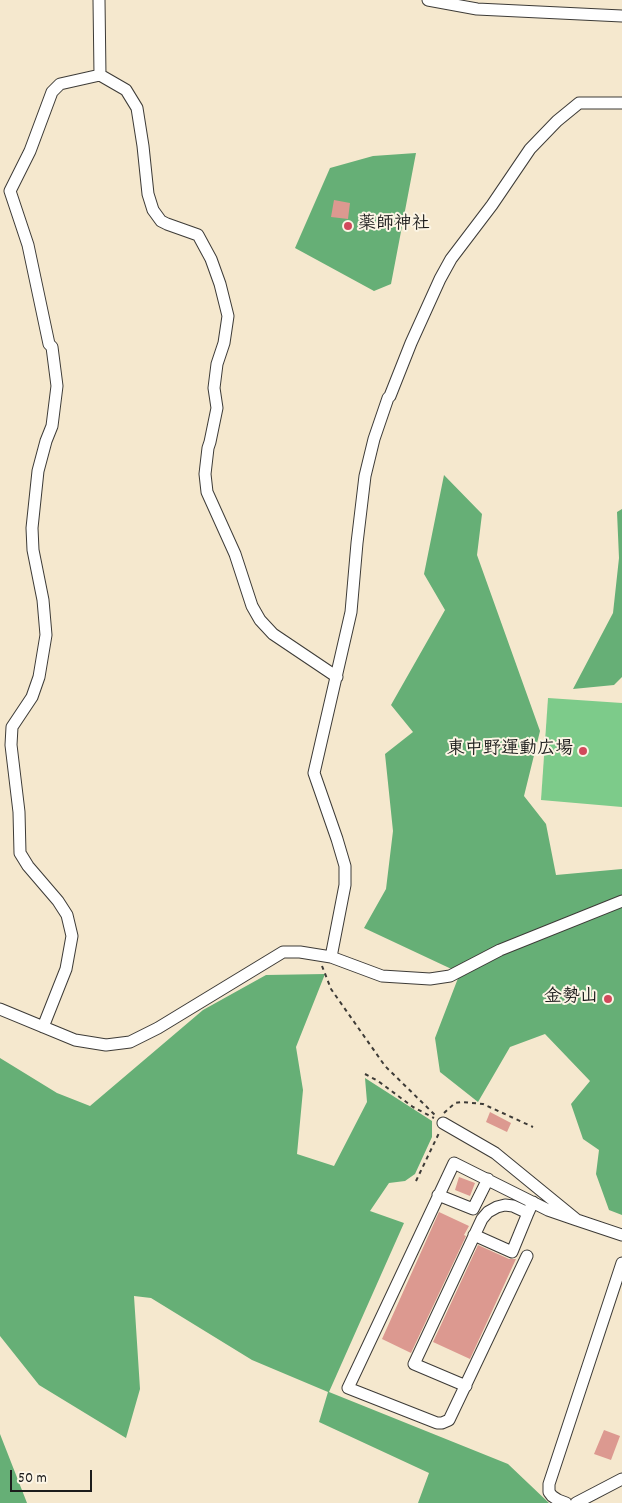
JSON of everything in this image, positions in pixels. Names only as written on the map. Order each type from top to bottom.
[{"type":"street","points":[[99,0],[100,75]]},
{"type":"street","points":[[428,0],[477,9],[622,16]]},
{"type":"street","points":[[43,1027],[66,969],[72,936],[67,915],[20,854],[19,812],[11,745],[12,727],[32,697],[39,677],[46,635],[33,550],[32,528],[38,471],[52,426],[57,386],[52,347],[49,344],[28,245],[10,192],[30,151],[52,92],[60,84],[100,75],[126,90],[136,108],[143,146],[148,194],[153,210],[161,221],[198,234],[211,259],[228,316],[224,343],[217,364],[214,388],[217,408],[204,474],[208,492],[235,554],[252,606],[260,620],[273,634],[337,677]]},
{"type":"street","points":[[331,957],[345,885],[345,866],[314,773],[352,612],[357,543],[364,485],[374,439],[388,398],[440,279],[451,259],[492,205],[530,149],[557,121],[579,103],[622,103]]},
{"type":"street","points":[[0,1009],[75,1040],[106,1045],[130,1042],[158,1028],[283,952],[300,952],[331,957],[382,976],[430,979],[450,976],[500,950],[622,901]]},
{"type":"street","points":[[441,1122],[495,1153],[577,1220]]},
{"type":"street","points":[[474,1234],[526,1257],[449,1420],[438,1423],[348,1388],[454,1163],[550,1211],[622,1235]]},
{"type":"street","points":[[438,1195],[474,1209],[488,1179]]},
{"type":"street","points":[[512,1252],[533,1202]]},
{"type":"street","points":[[466,1386],[414,1364],[474,1234],[488,1212],[505,1205],[513,1206],[528,1214]]},
{"type":"street","points":[[566,1503],[552,1496],[549,1492],[549,1484],[622,1263]]},
{"type":"street","points":[[576,1503],[622,1479]]},
{"type":"path","points":[[318,955],[331,989],[385,1066],[441,1122]]},
{"type":"path","points":[[365,1074],[441,1122]]},
{"type":"path","points":[[416,1181],[441,1122],[450,1107],[455,1103],[483,1104],[533,1127]]},
{"type":"green space","points":[[416,153],[391,284],[374,291],[295,248],[330,168],[373,156]]},
{"type":"green space","points":[[444,475],[482,514],[477,555],[540,731],[524,796],[546,824],[556,875],[622,869],[622,1215],[609,1210],[596,1174],[599,1150],[583,1139],[571,1104],[590,1081],[545,1034],[510,1047],[478,1102],[440,1072],[435,1038],[460,973],[364,928],[386,889],[393,831],[385,754],[413,732],[391,705],[445,610],[424,574]]},
{"type":"green space","points":[[622,509],[622,677],[614,685],[573,689],[613,613],[619,558],[617,512]]},
{"type":"green space","name":"東中野運動広場","points":[[548,698],[622,703],[622,807],[541,800]]},
{"type":"green space","points":[[325,974],[296,1047],[303,1090],[297,1154],[334,1166],[367,1102],[365,1078],[432,1121],[432,1137],[415,1174],[405,1181],[389,1183],[370,1211],[404,1223],[329,1392],[508,1464],[549,1503],[418,1503],[429,1473],[319,1422],[328,1392],[252,1360],[151,1298],[134,1296],[140,1389],[126,1438],[39,1385],[0,1336],[0,1058],[57,1093],[90,1106],[203,1010],[266,975]]},
{"type":"green space","points":[[0,1434],[27,1503],[0,1503]]},
{"type":"building","points":[[334,200],[350,203],[348,219],[331,217]]},
{"type":"building","points":[[490,1112],[511,1123],[507,1132],[486,1122]]},
{"type":"building","points":[[459,1177],[475,1183],[470,1196],[455,1190]]},
{"type":"building","points":[[439,1212],[469,1226],[411,1353],[382,1339]]},
{"type":"building","points":[[478,1245],[509,1259],[516,1259],[470,1359],[433,1342]]},
{"type":"building","points":[[604,1430],[620,1436],[611,1460],[594,1454]]},
{"type":"place","name":"薬師神社","points":[[348,226]]},
{"type":"place","name":"東中野運動広場","points":[[583,751]]},
{"type":"place","name":"金勢山","points":[[608,999]]}]
